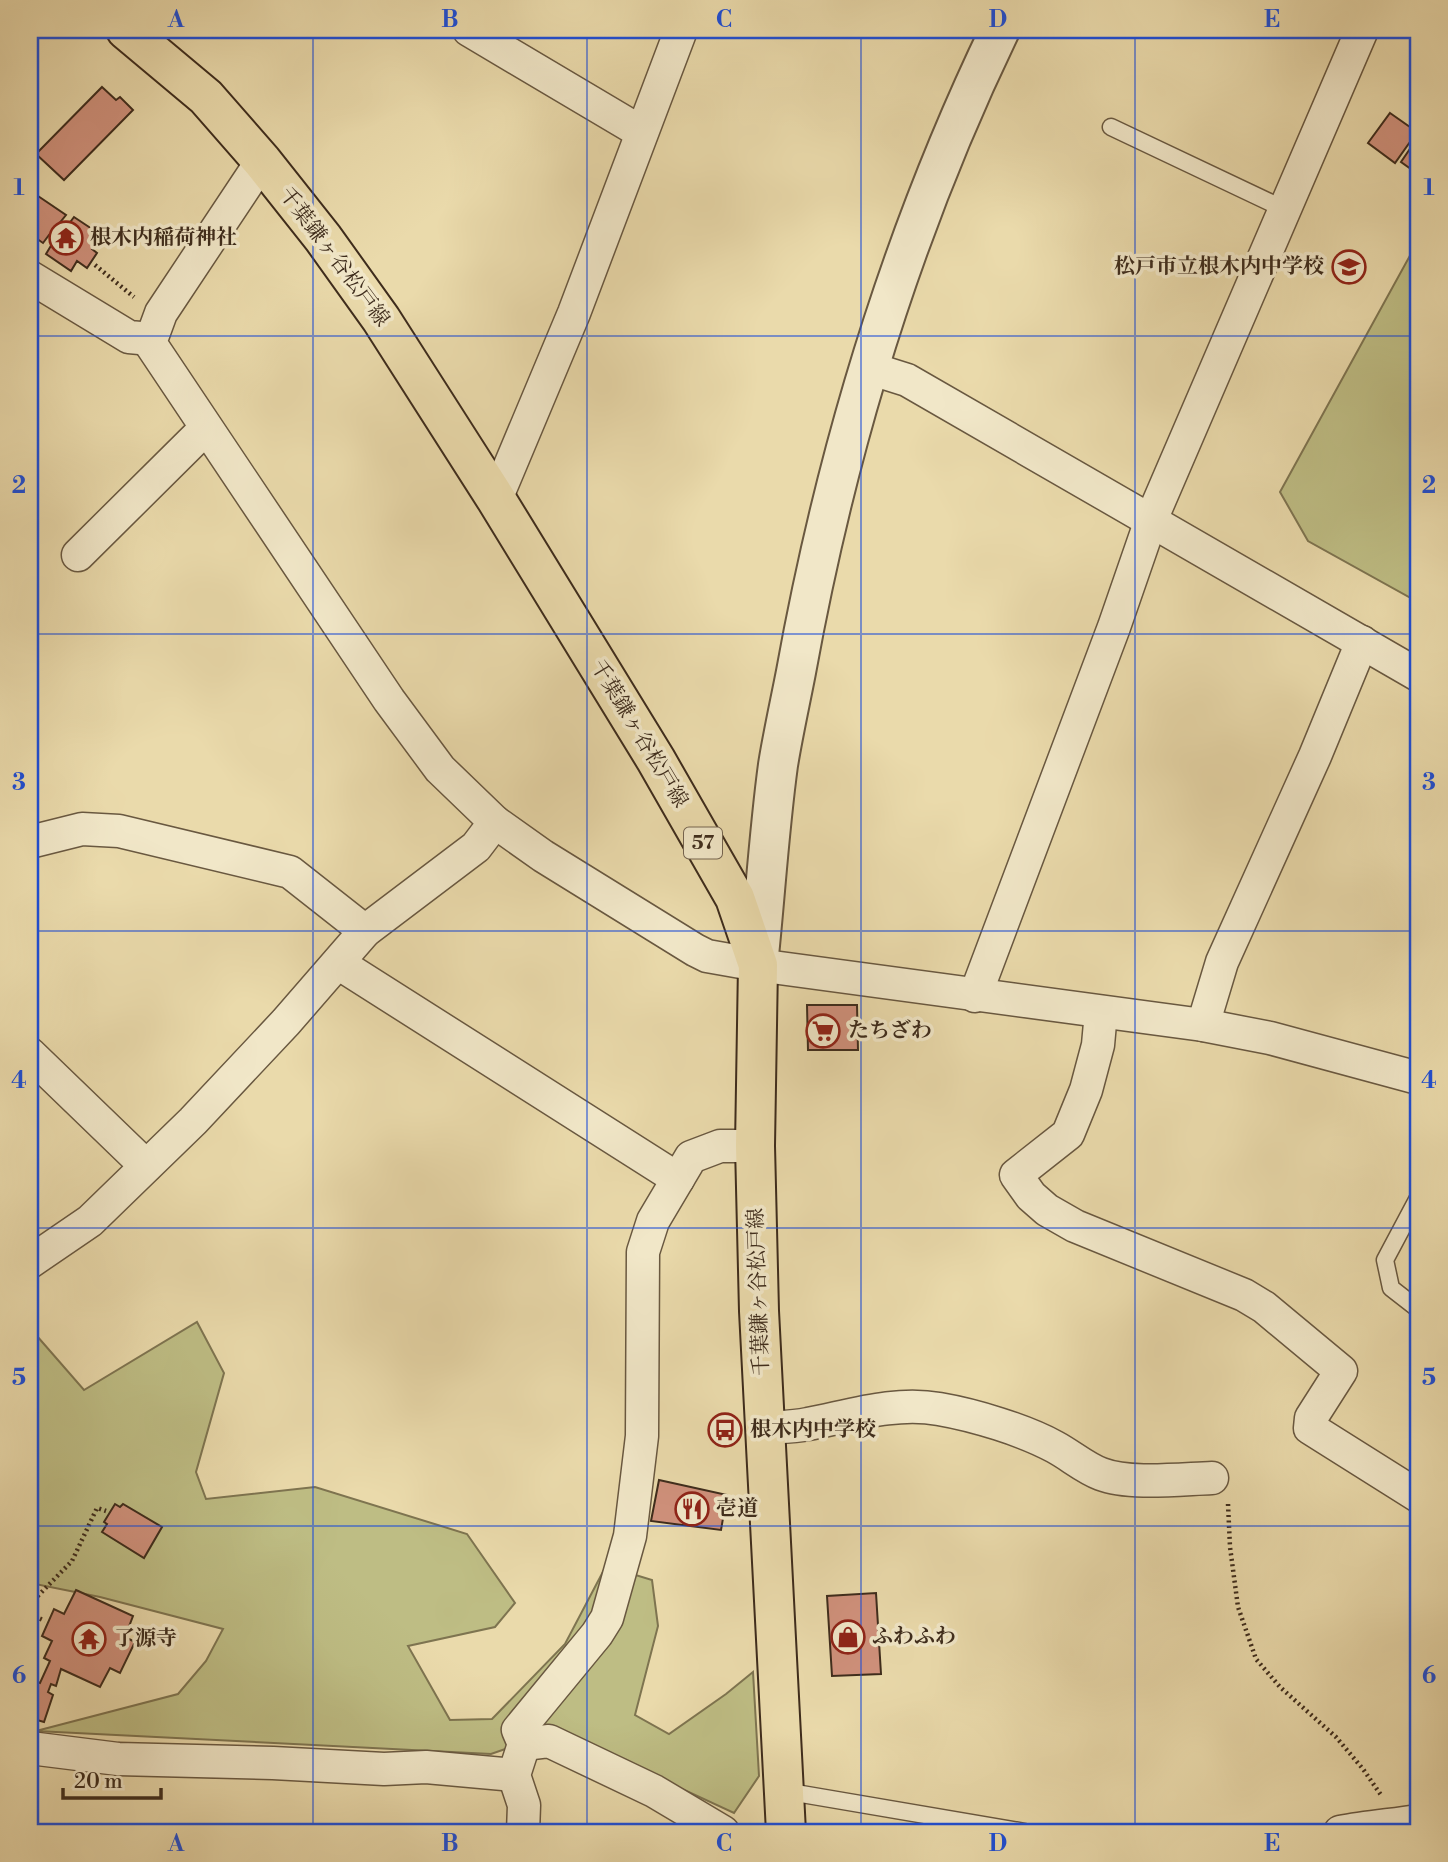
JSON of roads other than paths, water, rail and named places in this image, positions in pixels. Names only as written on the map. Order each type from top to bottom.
[{"type":"main road","name":"千葉鎌ヶ谷松戸線","points":[[135,33],[206,97],[262,161],[323,238],[381,319],[496,499],[656,760],[735,898],[758,965],[755,1146],[759,1311],[786,1832]]},
{"type":"street","points":[[469,30],[641,132]]},
{"type":"street","points":[[496,499],[574,313],[681,30]]},
{"type":"street","points":[[758,965],[778,765],[814,576],[843,459],[911,239],[1000,30]]},
{"type":"street","points":[[975,996],[1109,640],[1151,520],[1362,30]]},
{"type":"street","points":[[262,161],[186,273],[155,328],[150,343],[389,700],[440,769],[495,822],[543,856],[707,956],[975,996],[1203,1025],[1270,1038],[1418,1078]]},
{"type":"street","points":[[30,277],[129,337],[155,328]]},
{"type":"street","points":[[869,368],[907,380],[1418,675]]},
{"type":"street","points":[[78,555],[206,428]]},
{"type":"street","points":[[1203,1025],[1222,962],[1315,756],[1362,642]]},
{"type":"street","points":[[30,1262],[90,1221],[193,1121],[365,931],[476,847],[495,822]]},
{"type":"street","points":[[30,842],[82,829],[120,831],[290,872],[365,931]]},
{"type":"street","points":[[338,963],[678,1179]]},
{"type":"street","points":[[1101,1012],[1098,1045],[1086,1090],[1068,1134],[1016,1175],[1031,1196],[1046,1210],[1074,1226],[1207,1279],[1264,1307],[1341,1371],[1311,1418],[1310,1428],[1418,1496]]},
{"type":"street","points":[[30,1054],[146,1166]]},
{"type":"street","points":[[523,1832],[524,1805],[514,1775],[524,1744],[518,1730],[597,1634],[607,1618],[629,1536],[642,1436],[643,1252],[653,1221],[691,1157],[720,1146],[755,1146]]},
{"type":"street","points":[[765,1428],[807,1424],[849,1413],[897,1408],[935,1408],[970,1416],[1053,1445],[1101,1474],[1138,1480],[1212,1478]]},
{"type":"street","points":[[524,1744],[549,1741],[654,1791],[723,1832]]},
{"type":"street","points":[[30,1748],[118,1759],[384,1769],[426,1767],[514,1775]]},
{"type":"street","points":[[1340,1832],[1406,1823]]},
{"type":"lane","points":[[1111,127],[1284,209]]},
{"type":"lane","points":[[1418,1198],[1385,1260],[1391,1288],[1418,1309]]},
{"type":"lane","points":[[784,1791],[1025,1832]]},
{"type":"place","name":"根木内稲荷神社","points":[[66,238]]},
{"type":"place","name":"松戸市立根木内中学校","points":[[1349,267]]},
{"type":"place","name":"たちざわ","points":[[823,1031]]},
{"type":"place","name":"根木内中学校","points":[[725,1430]]},
{"type":"place","name":"壱道","points":[[692,1509]]},
{"type":"place","name":"ふわふわ","points":[[848,1637]]},
{"type":"place","name":"了源寺","points":[[89,1639]]}]
